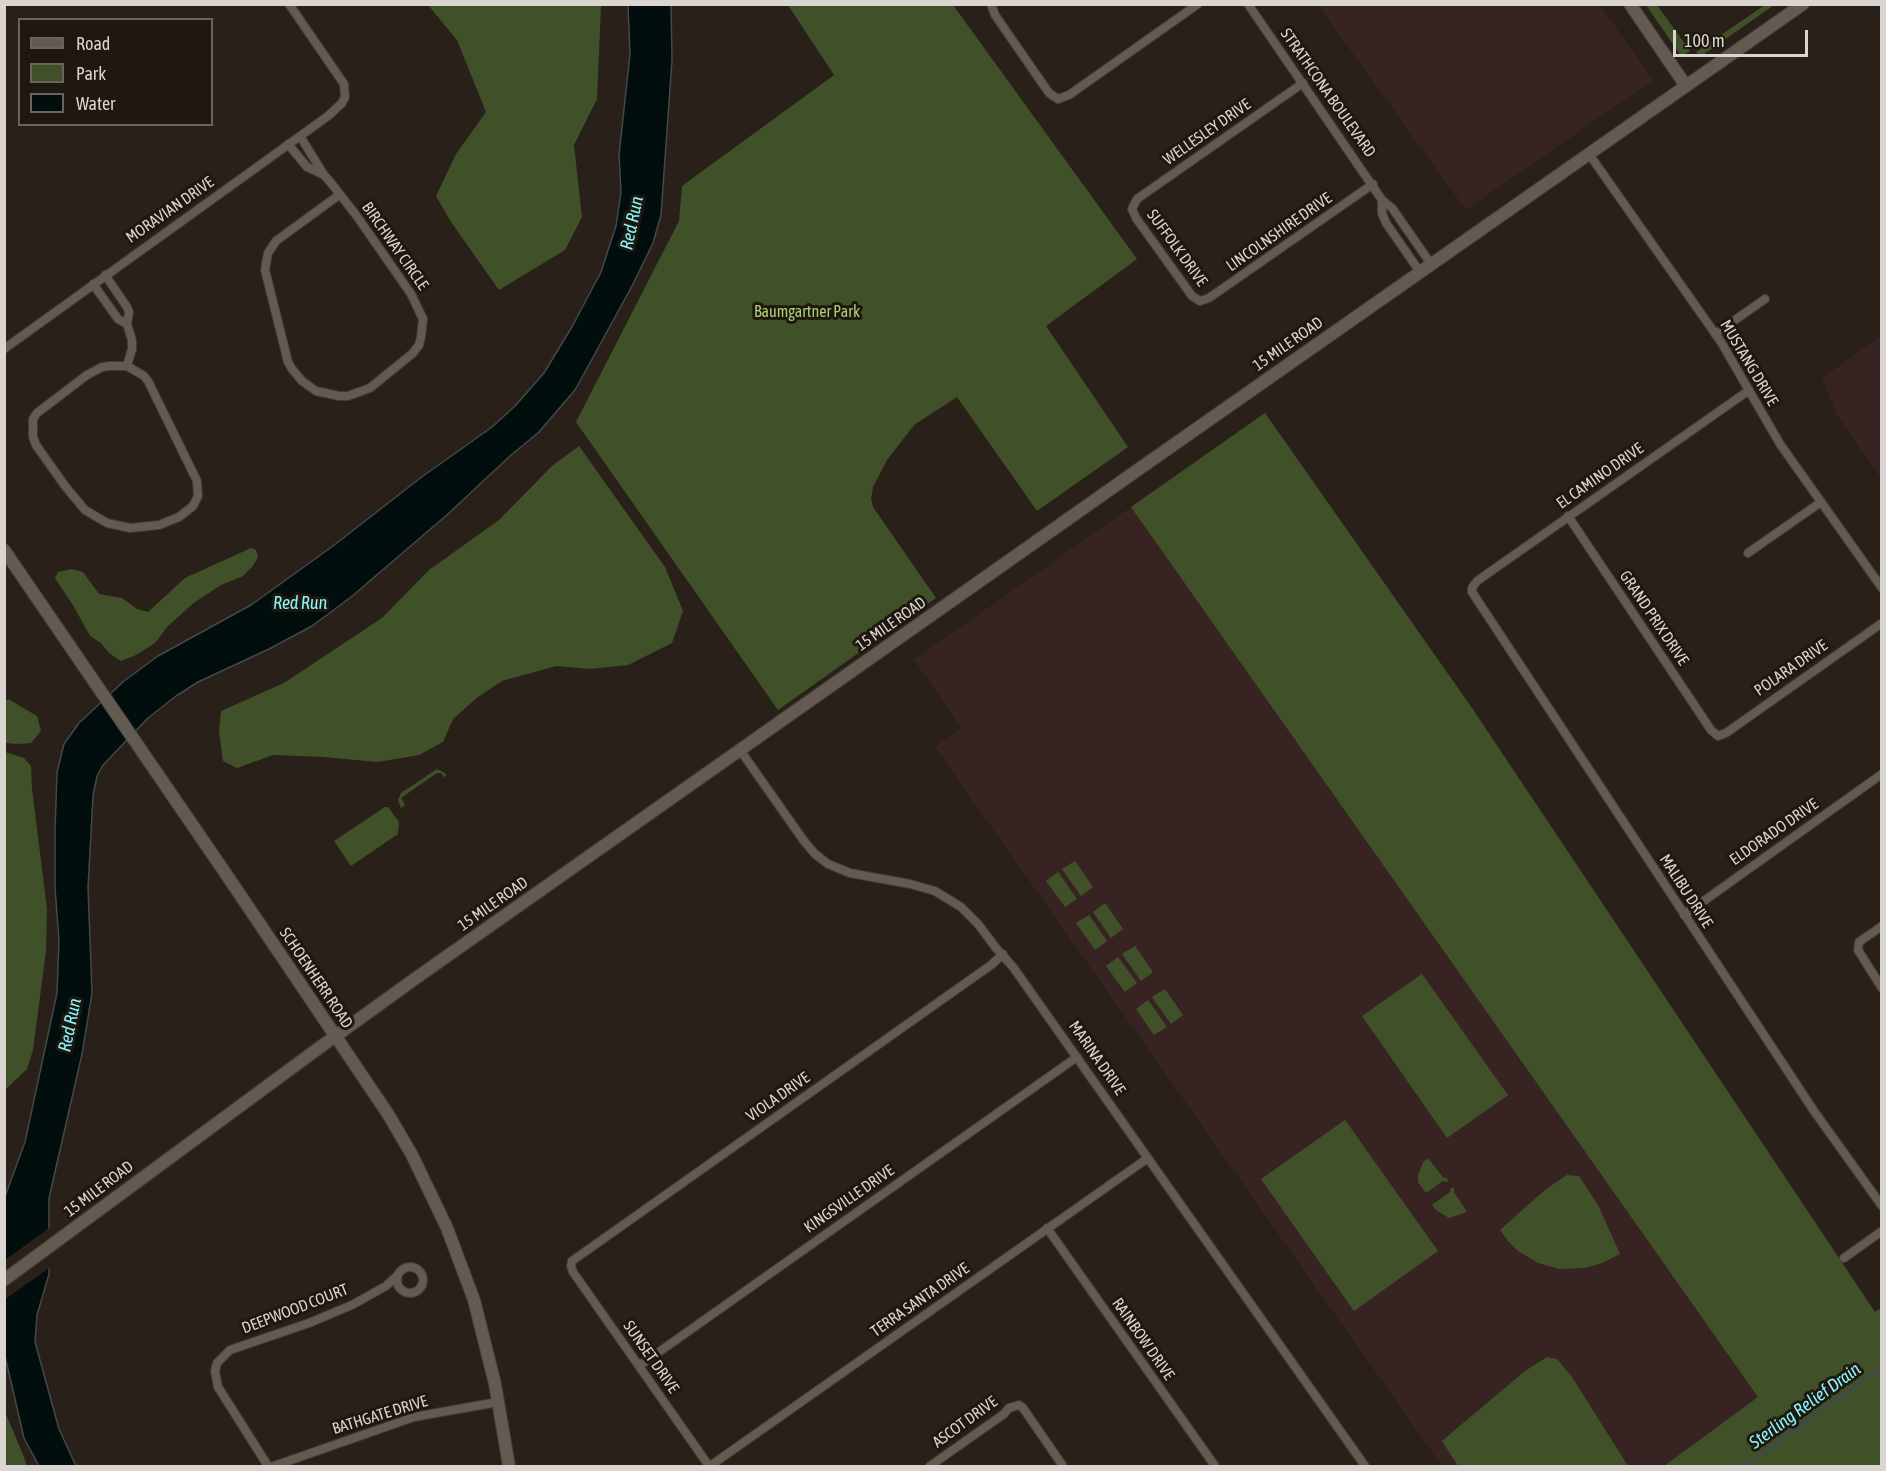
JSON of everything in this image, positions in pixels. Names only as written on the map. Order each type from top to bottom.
[{"type":"main road","points":[[1630,4],[1686,86]]},
{"type":"main road","name":"15 MILE ROAD","points":[[4,1280],[335,1036],[1803,4]]},
{"type":"main road","name":"SCHOENHERR ROAD","points":[[4,550],[403,1138],[441,1213],[474,1300],[489,1355],[509,1467]]},
{"type":"street","name":"MORAVIAN DRIVE","points":[[4,349],[300,136],[342,103],[345,91],[342,80],[289,4]]},
{"type":"street","points":[[991,5],[995,15],[1049,93],[1058,99],[1069,95],[1198,4]]},
{"type":"street","name":"STRATHCONA BOULEVARD","points":[[1248,4],[1382,200],[1392,208],[1431,264]]},
{"type":"street","name":"WELLESLEY DRIVE","points":[[1132,208],[1137,199],[1303,83]]},
{"type":"street","name":"BIRCHWAY CIRCLE","points":[[300,136],[324,175],[339,195],[417,302],[423,319],[419,345],[413,353],[370,388],[360,393],[339,396],[316,391],[302,381],[292,369],[288,362],[265,270],[268,254],[276,241],[339,195]]},
{"type":"street","name":"BIRCHWAY CIRCLE","points":[[288,144],[307,166],[324,175]]},
{"type":"street","name":"MUSTANG DRIVE","points":[[1588,154],[1715,334],[1780,444],[1881,588]]},
{"type":"street","name":"LINCOLNSHIRE DRIVE","points":[[1200,301],[1209,298],[1373,184]]},
{"type":"street","name":"STRATHCONA BOULEVARD","points":[[1382,200],[1382,213],[1420,272]]},
{"type":"street","name":"SUFFOLK DRIVE","points":[[1132,208],[1136,218],[1192,296],[1200,301]]},
{"type":"street","points":[[1395,235],[1406,228]]},
{"type":"street","points":[[105,275],[127,307],[127,324],[132,340],[127,366]]},
{"type":"street","points":[[93,284],[118,319],[127,324]]},
{"type":"street","points":[[1715,334],[1765,299]]},
{"type":"street","points":[[127,366],[148,381],[197,481],[198,496],[188,512],[170,521],[146,528],[130,528],[107,523],[85,510],[53,470],[36,446],[33,437],[33,419],[37,413],[78,382],[102,367],[127,366]]},
{"type":"street","name":"EL CAMINO DRIVE","points":[[1472,588],[1477,581],[1568,516],[1748,391]]},
{"type":"street","points":[[1748,553],[1821,501]]},
{"type":"street","name":"GRAND PRIX DRIVE","points":[[1568,516],[1711,730],[1718,735]]},
{"type":"street","name":"MALIBU DRIVE","points":[[1472,588],[1474,596],[1684,915],[1814,1111],[1881,1206]]},
{"type":"street","name":"POLARA DRIVE","points":[[1718,735],[1726,733],[1881,622]]},
{"type":"street","name":"MARINA DRIVE","points":[[740,750],[815,854],[828,864],[850,873],[910,884],[943,895],[972,916],[1013,966],[1365,1467]]},
{"type":"street","name":"ELDORADO DRIVE","points":[[1684,915],[1881,774]]},
{"type":"street","points":[[1881,926],[1862,939],[1858,947],[1859,954],[1881,988]]},
{"type":"street","name":"VIOLA DRIVE","points":[[571,1264],[577,1257],[991,965],[1002,954]]},
{"type":"street","name":"KINGSVILLE DRIVE","points":[[639,1366],[1077,1057]]},
{"type":"street","name":"TERRA SANTA DRIVE","points":[[710,1467],[1148,1158]]},
{"type":"street","name":"RAINBOW DRIVE","points":[[1047,1228],[1215,1467]]},
{"type":"street","points":[[1844,1258],[1881,1231]]},
{"type":"street","name":"SUNSET DRIVE","points":[[571,1264],[573,1272],[710,1467]]},
{"type":"street","points":[[386,1286],[410,1293],[417,1291],[423,1285],[423,1276],[417,1269],[409,1267],[398,1275],[398,1283],[402,1290]]},
{"type":"street","name":"DEEPWOOD COURT","points":[[268,1467],[218,1387],[215,1371],[217,1363],[230,1350],[331,1314],[386,1286],[398,1275]]},
{"type":"street","name":"BATHGATE DRIVE","points":[[274,1467],[414,1417],[498,1402]]},
{"type":"street","name":"ASCOT DRIVE","points":[[930,1467],[1004,1414],[1009,1408],[1019,1405],[1063,1467]]},
{"type":"shaded area","points":[[1318,5],[1600,5],[1653,80],[1466,210]]},
{"type":"shaded area","points":[[1881,336],[1881,478],[1837,415],[1822,378]]},
{"type":"shaded area","points":[[1131,507],[1759,1397],[1664,1466],[1442,1466],[935,747],[962,728],[914,660]]},
{"type":"green space","points":[[428,5],[601,5],[597,99],[574,145],[582,217],[565,250],[499,290],[451,222],[436,196],[456,154],[486,112],[457,40]]},
{"type":"green space","name":"Baumgartner Park","points":[[788,5],[953,5],[1137,259],[1046,326],[1128,447],[1037,511],[957,397],[914,425],[887,460],[873,487],[871,499],[873,507],[936,598],[778,710],[576,422],[679,221],[682,186],[834,75]]},
{"type":"green space","points":[[1646,5],[1657,5],[1690,51],[1682,56],[1679,53]]},
{"type":"green space","points":[[1765,5],[1774,5],[1700,57],[1696,52]]},
{"type":"green space","points":[[1265,413],[1472,708],[1875,1312],[1881,1308],[1881,1466],[1664,1466],[1758,1397],[1131,507]]},
{"type":"green space","points":[[579,446],[665,567],[683,611],[672,643],[628,665],[590,669],[556,666],[502,681],[478,697],[453,719],[443,742],[419,755],[378,762],[273,755],[237,768],[223,761],[219,731],[221,711],[284,683],[382,618],[429,570],[499,520],[552,466]]},
{"type":"green space","points":[[251,548],[256,550],[258,557],[243,576],[221,585],[195,602],[168,626],[155,643],[121,661],[90,636],[55,578],[58,572],[71,569],[83,572],[99,594],[122,598],[137,609],[148,612],[185,578]]},
{"type":"green space","points":[[8,699],[37,716],[41,731],[31,743],[5,743],[5,701]]},
{"type":"green space","points":[[5,752],[24,758],[31,766],[47,909],[46,951],[33,1050],[27,1069],[5,1090]]},
{"type":"green space","points":[[437,769],[446,776],[437,773],[401,798],[405,805],[401,808],[398,800],[401,793]]},
{"type":"green space","points":[[388,807],[399,822],[398,834],[351,866],[334,841]]},
{"type":"green space","points":[[1075,861],[1093,887],[1081,896],[1062,869]]},
{"type":"green space","points":[[1058,872],[1077,899],[1065,907],[1046,881]]},
{"type":"green space","points":[[1105,903],[1123,929],[1111,938],[1093,912]]},
{"type":"green space","points":[[1089,915],[1107,941],[1095,950],[1076,923]]},
{"type":"green space","points":[[1135,946],[1153,972],[1141,981],[1122,954]]},
{"type":"green space","points":[[1118,957],[1137,983],[1125,992],[1106,966]]},
{"type":"green space","points":[[1422,974],[1508,1095],[1447,1138],[1362,1016]]},
{"type":"green space","points":[[1165,989],[1183,1015],[1171,1024],[1152,997]]},
{"type":"green space","points":[[1148,1000],[1167,1027],[1154,1035],[1136,1009]]},
{"type":"green space","points":[[1345,1120],[1438,1251],[1354,1311],[1261,1179]]},
{"type":"green space","points":[[1428,1158],[1443,1177],[1448,1179],[1447,1182],[1443,1181],[1426,1193],[1418,1182],[1418,1175],[1423,1162]]},
{"type":"green space","points":[[1567,1175],[1579,1176],[1598,1205],[1620,1254],[1585,1268],[1560,1269],[1538,1263],[1518,1251],[1500,1230],[1546,1189]]},
{"type":"green space","points":[[1451,1188],[1454,1188],[1454,1192],[1467,1212],[1449,1218],[1432,1205],[1450,1192]]},
{"type":"green space","points":[[1547,1357],[1557,1359],[1572,1377],[1628,1466],[1458,1466],[1442,1441],[1525,1371]]},
{"type":"green space","points":[[5,1412],[24,1457],[27,1466],[5,1466]]},
{"type":"water","name":"Red Run","points":[[628,5],[671,5],[672,60],[661,215],[653,243],[632,286],[575,390],[539,432],[351,597],[312,626],[198,682],[176,696],[148,718],[103,765],[97,776],[93,796],[88,888],[92,993],[82,1054],[49,1198],[49,1274],[37,1315],[35,1342],[59,1429],[76,1466],[39,1466],[24,1438],[5,1356],[4,1199],[25,1142],[57,993],[59,940],[55,888],[55,831],[57,772],[64,744],[79,723],[124,681],[158,656],[251,605],[333,546],[419,479],[492,427],[515,406],[544,373],[601,272],[616,226],[621,192],[619,155],[630,54]]},
{"type":"pier","points":[[52,1226],[52,1266],[4,1300],[5,1260]]},
{"type":"waterway","name":"Sterling Relief Drain","points":[[1744,1466],[1882,1367]]}]
